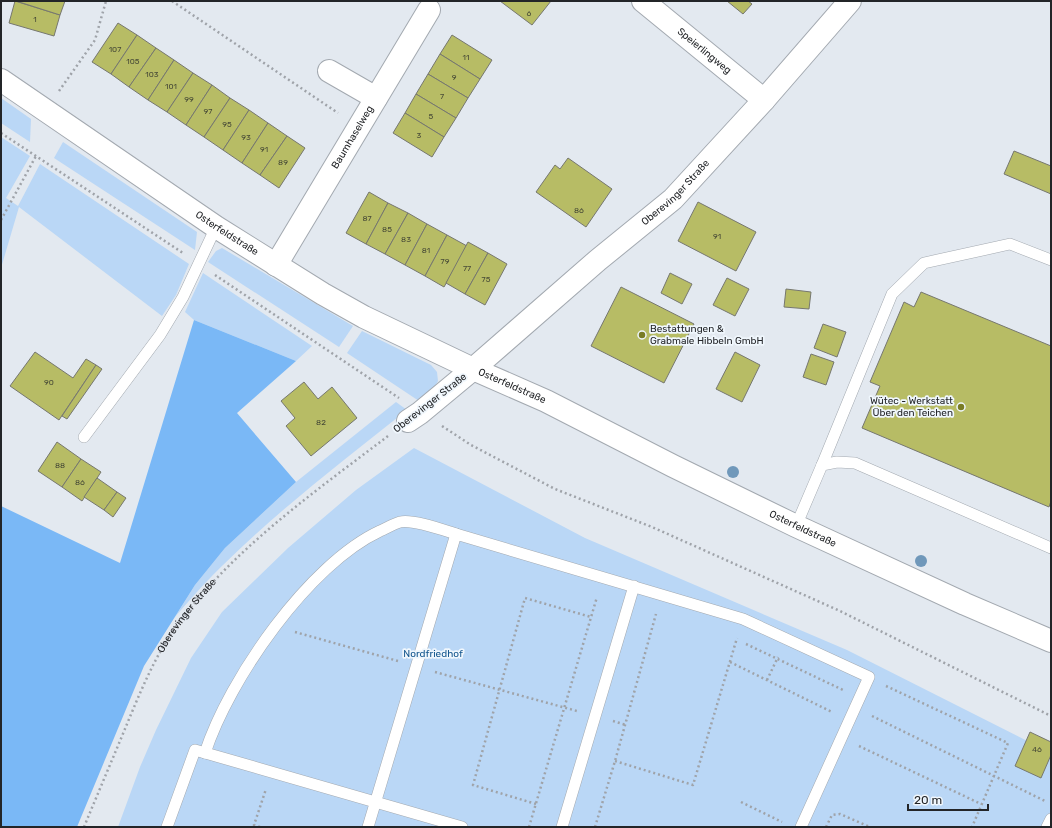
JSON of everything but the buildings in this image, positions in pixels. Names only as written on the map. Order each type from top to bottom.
[{"type":"street","name":"Speierlingweg","points":[[643,1],[764,100]]},
{"type":"street","name":"Oberevinger Straße","points":[[414,417],[473,369],[598,260],[674,199],[764,100],[850,1]]},
{"type":"street","name":"Baumhaselweg","points":[[276,264],[429,10]]},
{"type":"street","points":[[329,71],[376,98]]},
{"type":"street","name":"Osterfeldstraße","points":[[1,80],[216,227],[364,317],[473,369],[546,401],[673,466],[796,526],[965,604],[1051,641]]},
{"type":"lane","points":[[84,437],[160,335],[183,297],[216,227]]},
{"type":"lane","points":[[796,526],[892,294],[924,263],[1010,244],[1051,260]]},
{"type":"lane","points":[[822,465],[837,462],[855,463],[1051,548]]},
{"type":"lane","points":[[205,753],[223,709],[240,680],[276,627],[308,588],[330,564],[353,546],[372,535],[401,522],[409,522],[456,534],[743,619],[869,678],[801,827]]},
{"type":"lane","points":[[368,827],[456,534]]},
{"type":"lane","points":[[562,827],[634,586]]},
{"type":"lane","points":[[167,827],[195,750],[462,827]]},
{"type":"lane","points":[[1047,827],[1051,819]]},
{"type":"path","points":[[45,111],[95,40],[106,1]]},
{"type":"path","points":[[172,1],[335,111]]},
{"type":"path","points":[[1,133],[199,264],[414,417],[555,489],[652,527],[840,611],[1051,716]]},
{"type":"path","points":[[1,220],[36,156]]},
{"type":"path","name":"Oberevinger Straße","points":[[84,827],[150,669],[181,620],[213,582],[248,548],[308,497],[414,417]]},
{"type":"path","points":[[529,827],[603,577]]},
{"type":"path","points":[[595,827],[626,725],[662,594]]},
{"type":"path","points":[[536,804],[473,785],[525,598],[592,617]]},
{"type":"path","points":[[615,761],[693,785],[743,619]]},
{"type":"path","points":[[276,627],[626,725]]},
{"type":"path","points":[[737,640],[777,659],[857,703],[1051,804]]},
{"type":"path","points":[[767,680],[787,640]]},
{"type":"path","points":[[730,662],[849,721]]},
{"type":"path","points":[[869,678],[1008,743],[972,827]]},
{"type":"path","points":[[841,737],[981,804]]},
{"type":"path","points":[[260,827],[254,825],[272,772]]},
{"type":"path","points":[[741,802],[785,824]]},
{"type":"path","points":[[826,827],[832,815],[840,814],[870,827]]},
{"type":"green space","points":[[1,98],[31,119],[30,142],[1,123]]},
{"type":"green space","points":[[1,137],[30,156],[6,198],[18,206],[40,164],[189,264],[176,295],[162,316],[19,207],[1,268]]},
{"type":"green space","points":[[63,142],[197,232],[195,250],[54,158]]},
{"type":"green space","points":[[222,248],[353,326],[339,347],[208,262],[216,251]]},
{"type":"green space","points":[[203,273],[312,346],[296,361],[194,320],[185,312]]},
{"type":"green space","points":[[362,331],[431,365],[437,372],[438,381],[434,388],[419,401],[347,353]]},
{"type":"green space","points":[[396,402],[407,410],[307,490],[258,532],[207,581],[175,617],[195,585],[225,548],[296,482]]},
{"type":"green space","name":"Nordfriedhof","points":[[414,448],[585,538],[847,650],[1051,753],[1051,827],[118,827],[140,767],[156,730],[191,658],[222,612],[288,548],[356,490]]},
{"type":"shaded area","points":[[194,320],[296,361],[237,413],[296,482],[225,548],[195,585],[144,666],[77,827],[1,827],[1,506],[120,563]]},
{"type":"place","name":"Bestattungen & Grabmale Hibbeln GmbH","points":[[642,335]]},
{"type":"place","name":"Wütec - Werkstatt Über den Teichen","points":[[961,407]]}]
